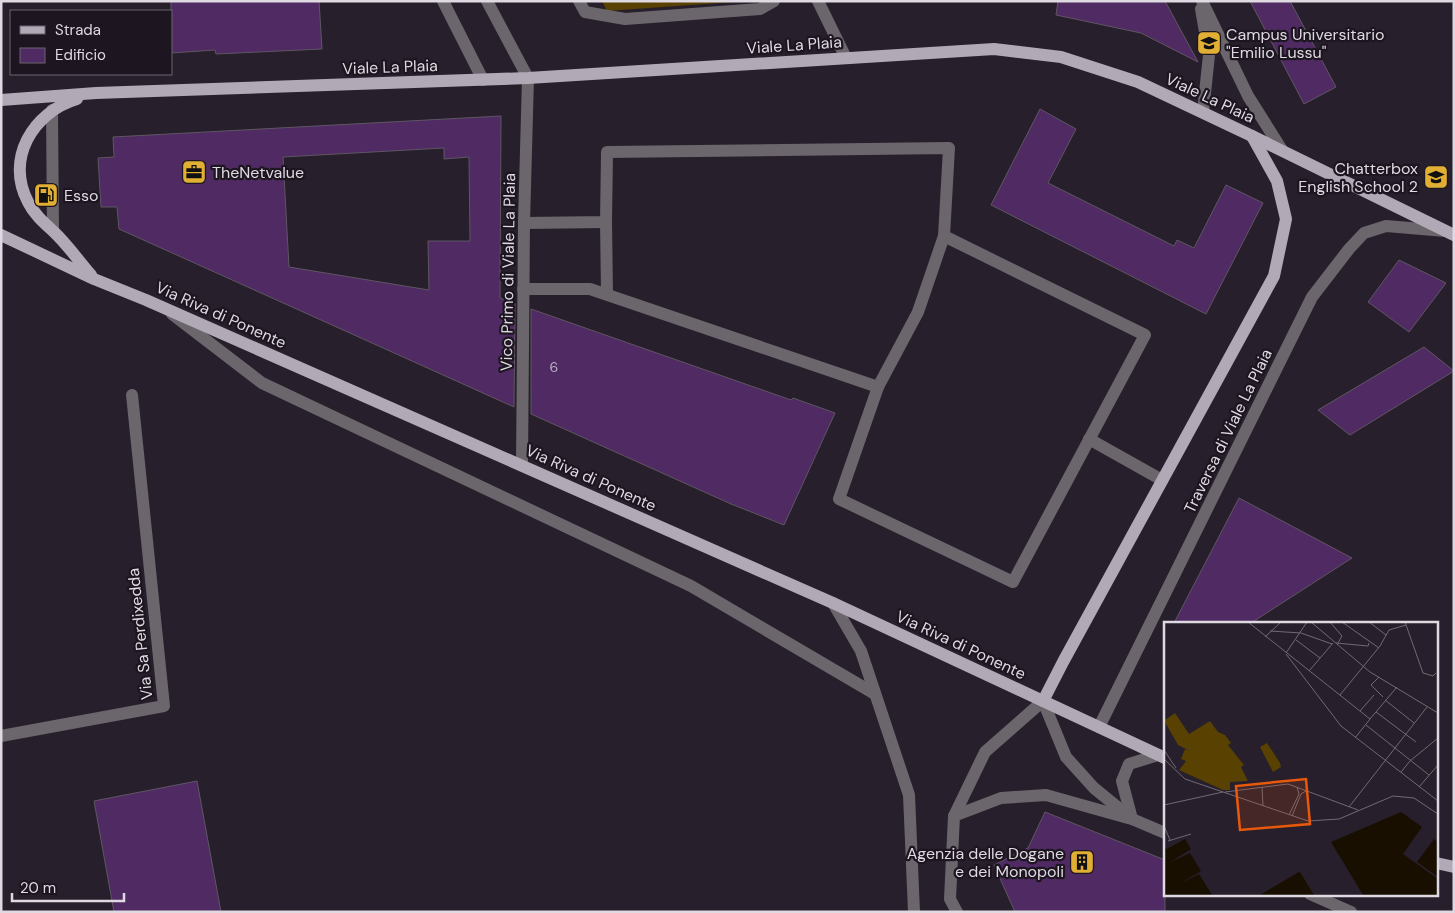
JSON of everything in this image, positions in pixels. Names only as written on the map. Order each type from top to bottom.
[{"type":"main road","name":"Viale La Plaia","points":[[1,100],[96,94],[528,78],[994,49],[1061,56],[1138,82],[1282,150],[1449,233]]},
{"type":"main road","name":"Viale La Plaia","points":[[94,279],[54,231],[38,217],[27,201],[21,169],[22,156],[27,140],[41,119],[66,102],[96,94]]},
{"type":"main road","name":"Traversa di Viale La Plaia","points":[[1044,701],[1063,662],[1274,276],[1286,219],[1277,181],[1252,136]]},
{"type":"main road","name":"Via Riva di Ponente","points":[[1,235],[94,279],[162,307],[833,603],[1162,756]]},
{"type":"main road","points":[[1438,863],[1454,867]]},
{"type":"street","points":[[443,1],[483,80]]},
{"type":"street","points":[[487,1],[528,78]]},
{"type":"street","points":[[579,1],[585,12],[625,19],[760,9],[774,1]]},
{"type":"street","points":[[818,1],[846,58]]},
{"type":"street","points":[[1200,1],[1209,55],[1203,112]]},
{"type":"street","points":[[1200,1],[1248,96],[1282,150]]},
{"type":"street","name":"Vico Primo di Viale La Plaia","points":[[522,465],[524,223],[528,78]]},
{"type":"street","points":[[52,110],[54,231]]},
{"type":"street","points":[[606,294],[607,152],[948,148],[944,236],[918,312],[878,387],[839,499],[1013,582],[1145,335],[944,236]]},
{"type":"street","points":[[524,223],[606,222]]},
{"type":"street","name":"Traversa di Viale La Plaia","points":[[1099,727],[1312,297],[1349,249],[1364,233],[1386,226],[1449,233]]},
{"type":"street","points":[[523,289],[590,289],[878,387]]},
{"type":"street","points":[[162,307],[262,383],[691,586],[875,694]]},
{"type":"street","name":"Via Sa Perdixedda","points":[[1,736],[164,706],[132,395]]},
{"type":"street","points":[[1089,439],[1162,480]]},
{"type":"street","points":[[833,603],[860,651],[908,795],[914,912]]},
{"type":"street","points":[[957,912],[950,899],[954,816],[985,752],[1044,701],[1066,757],[1094,788],[1132,819]]},
{"type":"street","points":[[1132,819],[1122,781],[1130,764],[1162,756]]},
{"type":"street","points":[[954,816],[1001,798],[1046,795],[1132,819],[1164,833]]},
{"type":"street","points":[[1315,896],[1351,912]]},
{"type":"shaded area","points":[[602,1],[747,1],[607,11]]},
{"type":"building","points":[[171,1],[319,1],[322,49],[216,54],[215,50],[172,53]]},
{"type":"building","points":[[1058,1],[1165,1],[1198,62],[1141,33],[1056,15]]},
{"type":"building","points":[[1250,1],[1290,1],[1336,87],[1304,104]]},
{"type":"building","points":[[1040,109],[1076,129],[1048,183],[1174,246],[1177,240],[1194,248],[1226,185],[1263,203],[1206,314],[991,205]]},
{"type":"building","points":[[501,116],[500,298],[515,303],[514,407],[119,229],[117,207],[101,207],[98,158],[114,157],[113,137]],"holes":[[[444,148],[444,159],[469,157],[470,241],[428,241],[429,290],[289,267],[283,157]]]},
{"type":"building","points":[[1399,260],[1446,283],[1409,332],[1368,302]]},
{"type":"building","points":[[531,309],[791,400],[793,398],[835,413],[784,525],[731,504],[531,414]]},
{"type":"building","points":[[1424,347],[1454,371],[1350,435],[1318,410]]},
{"type":"building","points":[[1239,498],[1352,558],[1253,622],[1175,622]]},
{"type":"building","points":[[197,781],[221,912],[114,912],[94,801]]},
{"type":"building","name":"Agenzia delle Dogane e dei Monopoli","points":[[1045,812],[1164,860],[1165,912],[1015,912],[994,865],[1028,848]]},
{"type":"place","name":"Campus Universitario \"Emilio Lussu\"","points":[[1209,43]]},
{"type":"place","name":"TheNetvalue","points":[[194,172]]},
{"type":"place","name":"Chatterbox English School 2","points":[[1436,177]]},
{"type":"place","name":"Esso","points":[[46,195]]},
{"type":"place","name":"Agenzia delle Dogane e dei Monopoli","points":[[1082,862]]}]
